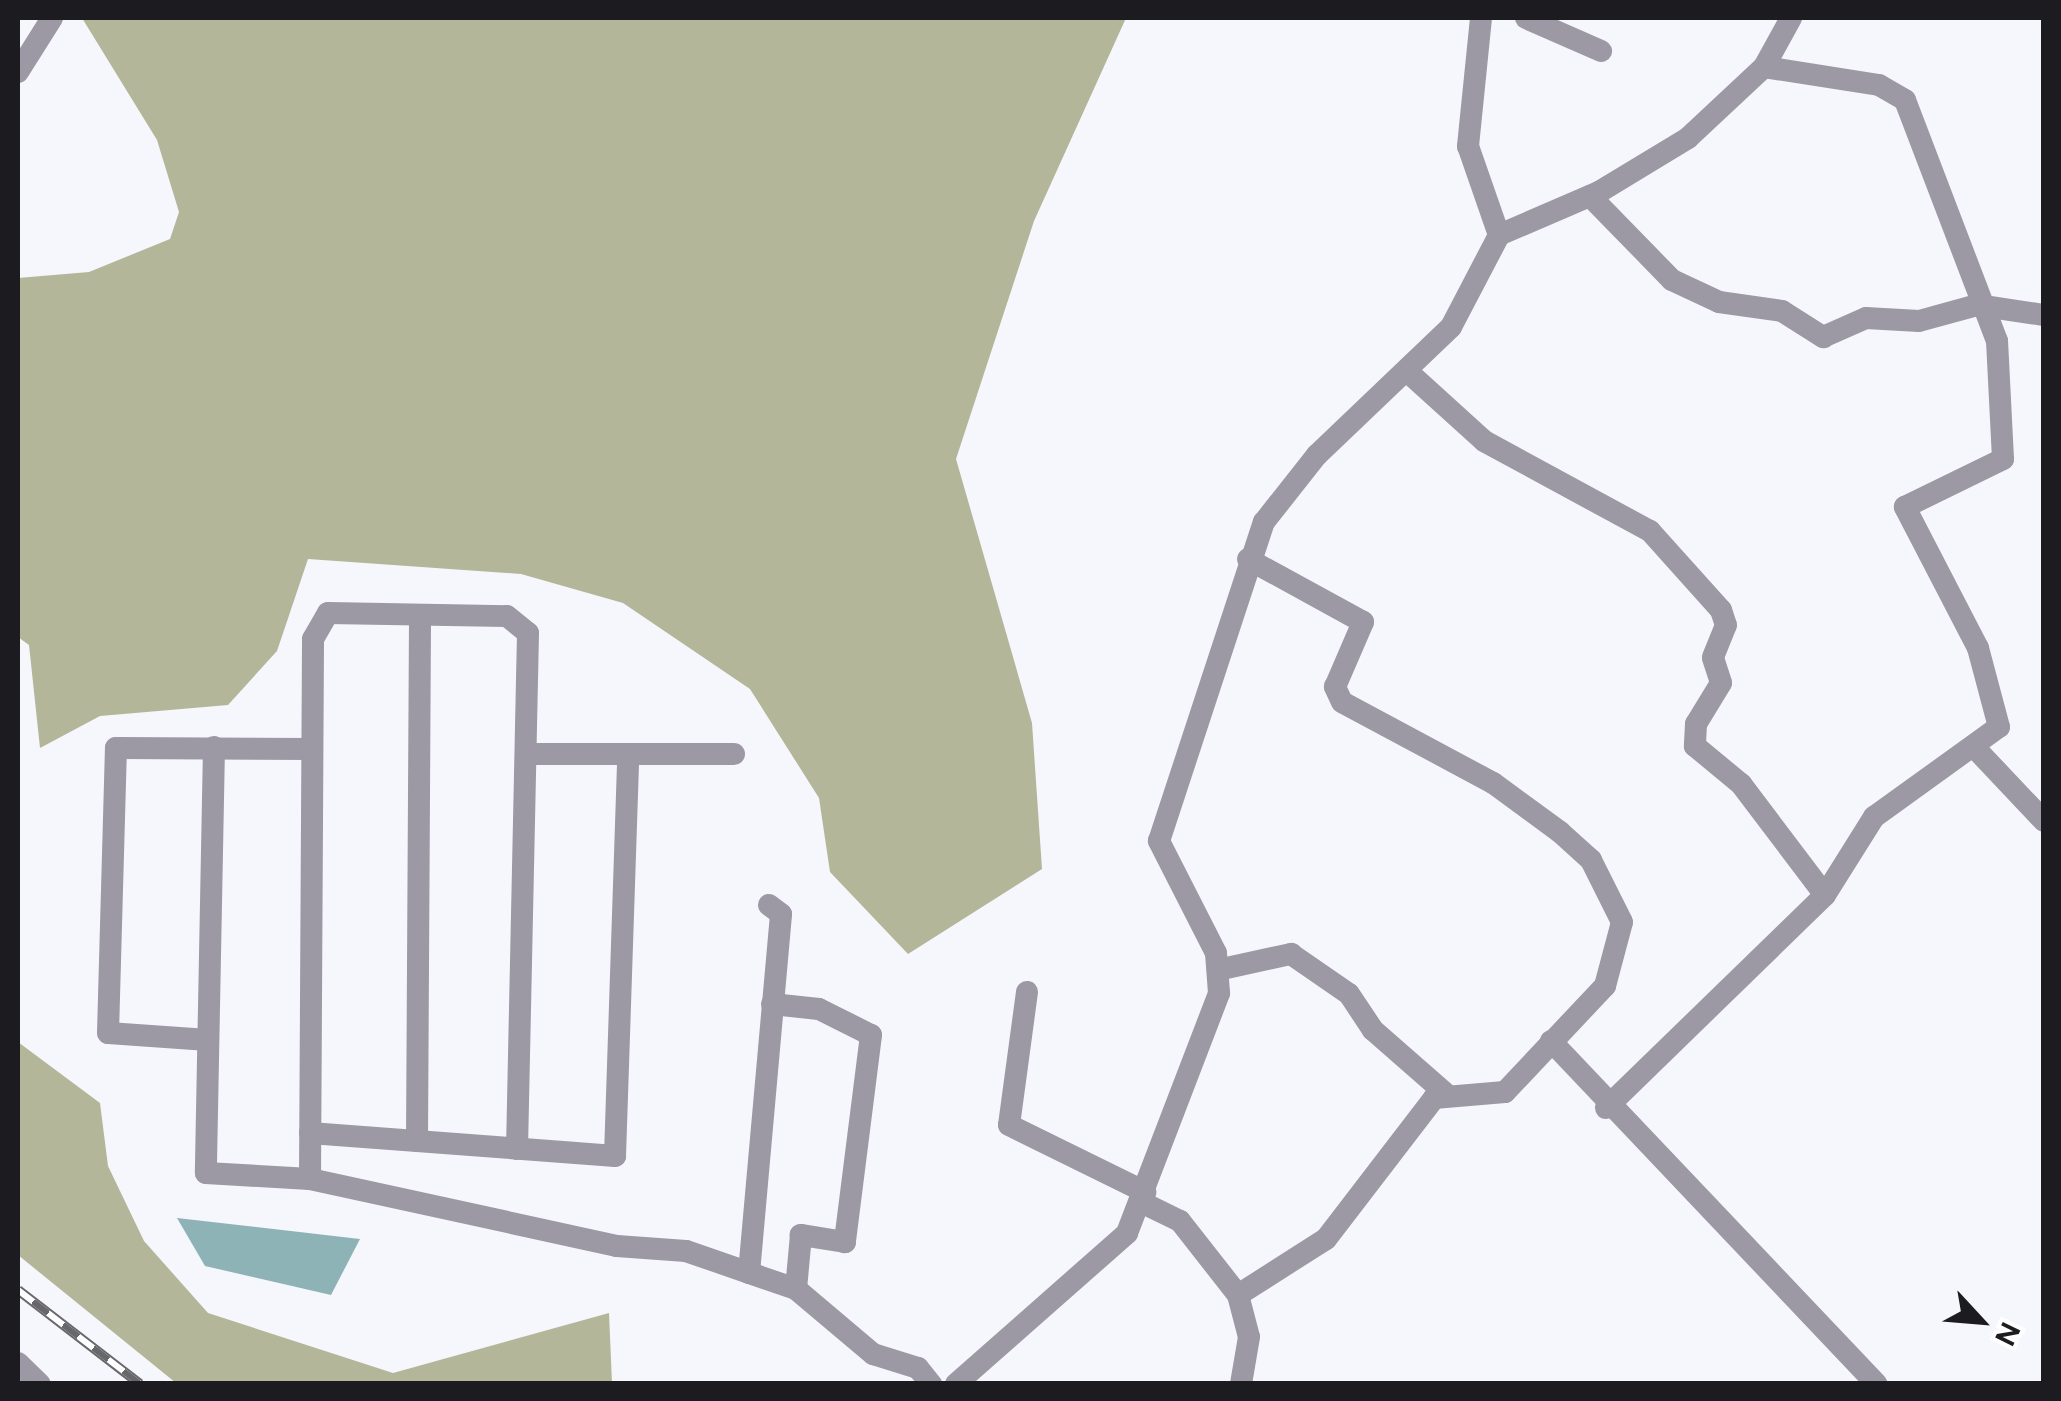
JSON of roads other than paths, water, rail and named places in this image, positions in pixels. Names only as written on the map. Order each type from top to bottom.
[{"type":"street","points":[[18,72],[52,18]]},
{"type":"street","points":[[1481,18],[1468,146],[1499,235]]},
{"type":"street","points":[[1526,18],[1600,51]]},
{"type":"street","points":[[956,1384],[1100,1262],[1143,1197],[1222,969],[1159,841],[1248,559],[1264,522],[1317,455],[1451,327],[1499,235],[1590,196],[1688,138],[1764,68],[1791,18]]},
{"type":"street","points":[[1606,1108],[1825,895],[1874,817],[1975,748],[1999,727],[1978,648],[1906,507],[2002,459],[1997,341],[1977,305],[1906,100],[1879,86],[1764,68]]},
{"type":"street","points":[[1590,196],[1672,280],[1720,302],[1782,311],[1823,338],[1866,318],[1919,321],[1977,305],[2044,315]]},
{"type":"street","points":[[1408,372],[1484,440],[1650,531],[1721,610],[1726,624],[1713,658],[1720,690],[1696,724],[1695,746],[1740,784],[1825,895]]},
{"type":"street","points":[[1222,969],[1290,954],[1349,994],[1373,1030],[1445,1093],[1506,1092],[1605,986],[1620,946],[1622,922],[1590,860],[1493,783],[1342,702],[1335,688],[1363,622],[1248,559]]},
{"type":"street","points":[[310,1179],[312,638],[328,613],[508,616],[528,634],[517,1148]]},
{"type":"street","points":[[418,1142],[420,616]]},
{"type":"street","points":[[214,747],[206,1173],[310,1179],[616,1246],[686,1251],[796,1289],[874,1354],[918,1368],[931,1384]]},
{"type":"street","points":[[208,1040],[108,1032],[116,748],[310,748]]},
{"type":"street","points":[[1975,748],[2044,821]]},
{"type":"street","points":[[528,754],[734,754]]},
{"type":"street","points":[[310,1133],[615,1156],[620,1146],[628,755]]},
{"type":"street","points":[[749,1273],[780,914],[769,905]]},
{"type":"street","points":[[1027,992],[1009,1125],[1180,1221],[1238,1295],[1248,1337],[1241,1384]]},
{"type":"street","points":[[772,1004],[819,1008],[871,1036],[844,1242],[802,1236],[796,1289]]},
{"type":"street","points":[[1551,1041],[1606,1108],[1877,1384]]},
{"type":"street","points":[[1238,1295],[1326,1239],[1445,1093]]},
{"type":"street","points":[[18,1363],[40,1384]]},
{"type":"water","points":[[177,1218],[360,1239],[331,1295],[205,1266]]},
{"type":"railway","points":[[18,1290],[140,1384]]}]
